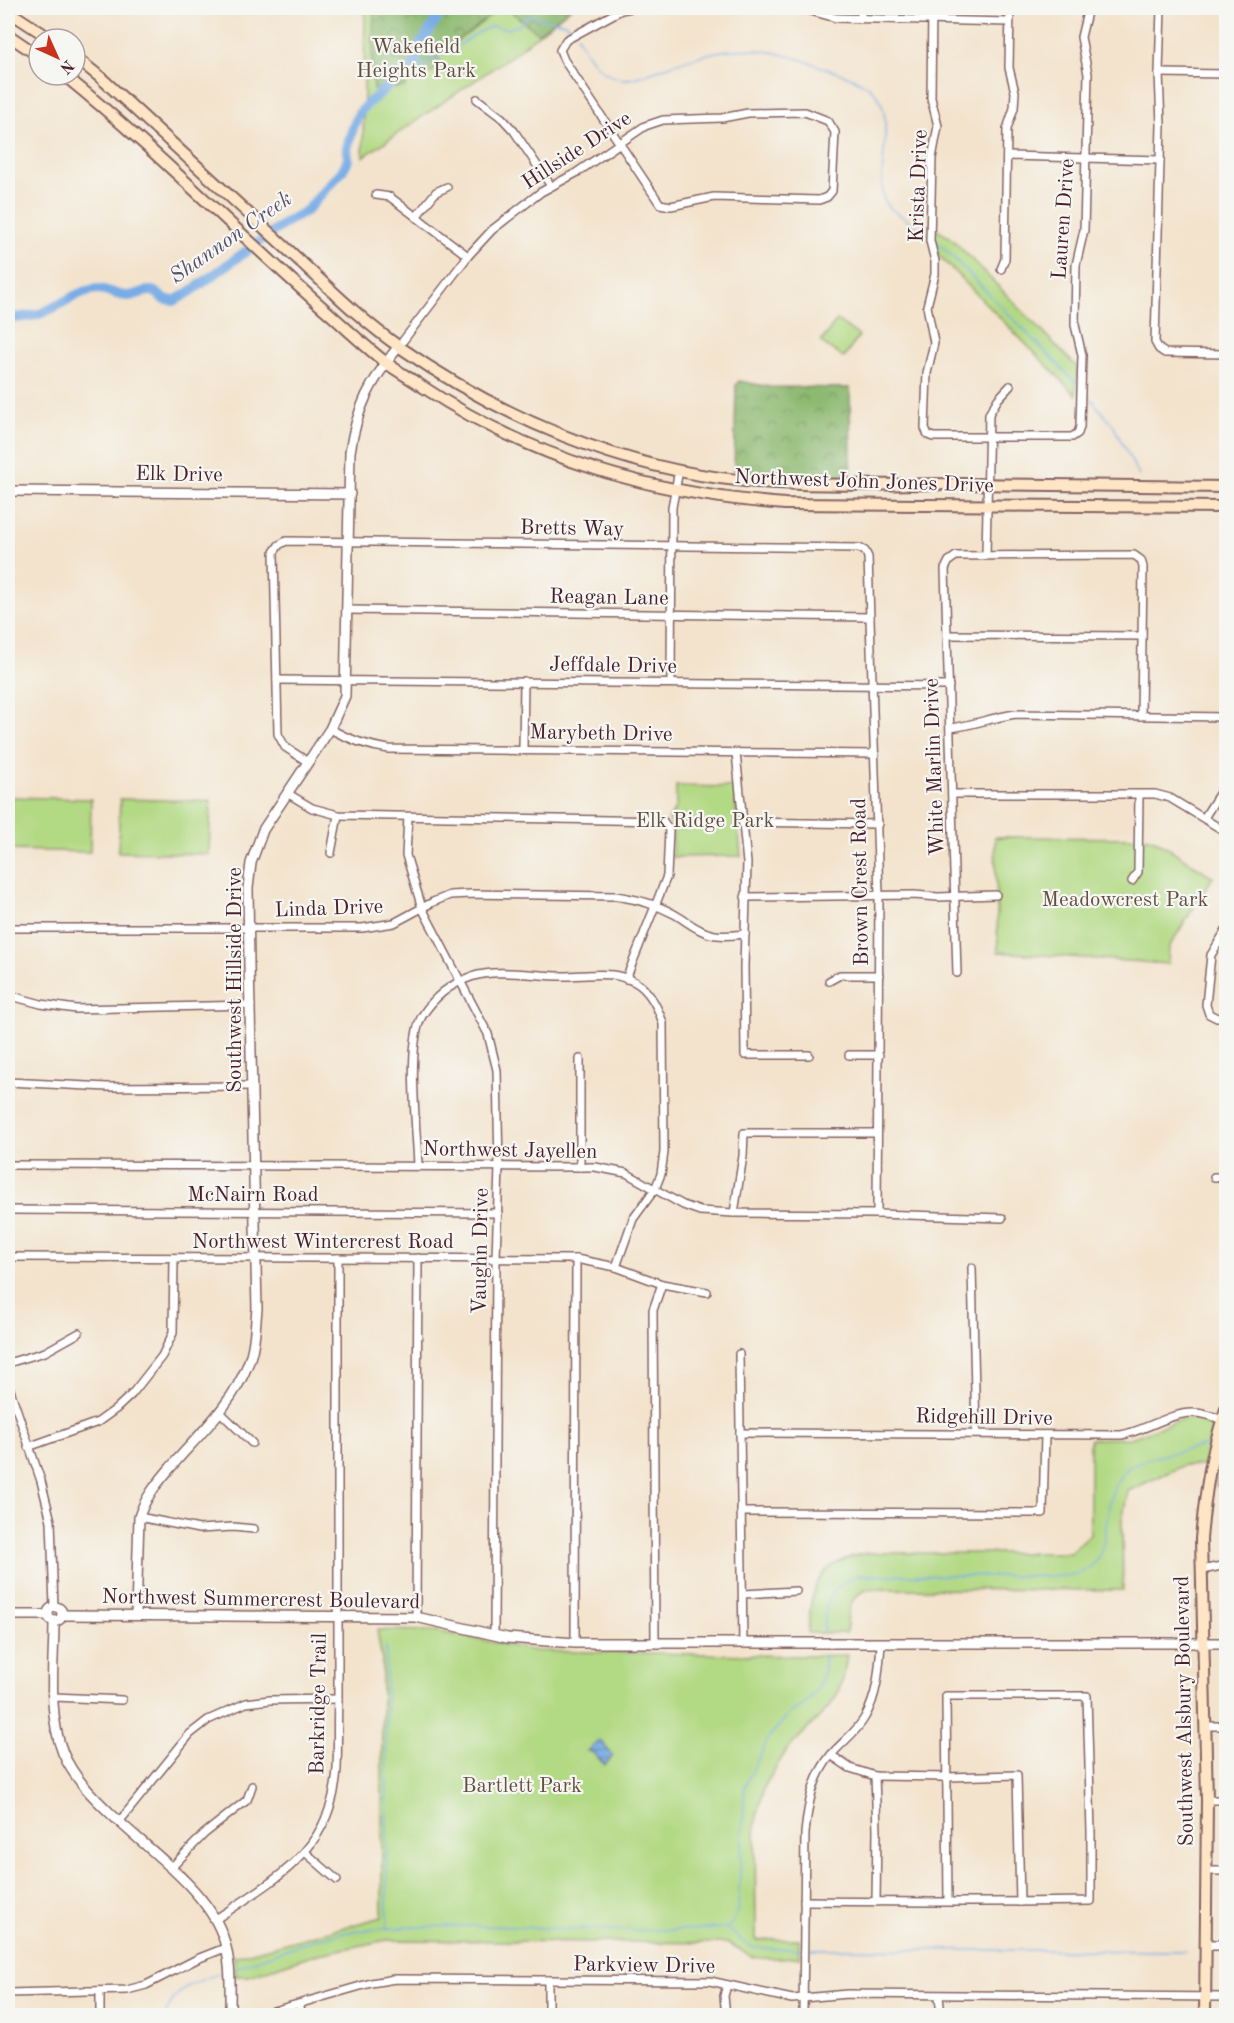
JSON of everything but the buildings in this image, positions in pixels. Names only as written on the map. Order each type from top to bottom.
[{"type":"main road","points":[[8,11],[33,27]]},
{"type":"main road","points":[[8,35],[27,48]]},
{"type":"main road","name":"Northwest John Jones Drive","points":[[87,68],[340,298],[399,346],[474,393],[553,432],[619,455],[679,470],[745,481],[1227,487]]},
{"type":"main road","name":"Northwest John Jones Drive","points":[[78,87],[281,272],[386,362],[471,416],[542,450],[614,476],[674,490],[743,501],[785,504],[1227,507]]},
{"type":"main road","points":[[132,135],[147,121]]},
{"type":"main road","name":"Southwest Alsbury Boulevard","points":[[1205,2016],[1207,1800],[1201,1539],[1212,1457],[1225,1414]]},
{"type":"street","points":[[618,144],[564,60],[560,50],[566,40],[621,10],[631,8]]},
{"type":"street","points":[[800,8],[836,18],[1010,22]]},
{"type":"street","points":[[861,8],[861,18]]},
{"type":"street","name":"Krista Drive","points":[[933,8],[931,99],[938,126],[932,158],[930,241],[935,261],[927,306],[934,343],[927,373],[925,428],[928,435],[933,437],[987,438]]},
{"type":"street","points":[[1001,270],[1005,259],[1007,129],[1014,108],[1015,92],[1009,68],[1010,8]]},
{"type":"street","name":"Lauren Drive","points":[[987,438],[1072,437],[1078,433],[1080,427],[1082,355],[1076,325],[1076,265],[1084,230],[1088,74],[1081,37],[1088,8]]},
{"type":"street","points":[[1161,8],[1159,73],[1161,125],[1155,342],[1159,350],[1165,353],[1227,354]]},
{"type":"street","points":[[1159,73],[1227,74]]},
{"type":"street","points":[[477,99],[502,118],[514,131],[551,186]]},
{"type":"street","name":"Hillside Drive","points":[[399,346],[468,256],[492,230],[551,186],[576,173],[618,144],[645,126],[663,120],[722,118],[748,113],[805,112],[828,121],[835,132],[832,191],[827,197],[819,200],[714,197],[663,206],[618,144]]},
{"type":"street","points":[[1007,156],[1160,160]]},
{"type":"street","points":[[416,217],[436,192],[447,187]]},
{"type":"street","points":[[376,195],[390,196],[468,256]]},
{"type":"street","name":"Southwest Hillside Drive","points":[[136,1614],[139,1517],[143,1503],[160,1480],[220,1412],[241,1379],[254,1344],[257,1310],[248,888],[255,849],[263,830],[330,729],[345,696],[350,452],[355,423],[367,392],[399,346]]},
{"type":"street","points":[[1010,386],[988,414],[987,556],[1134,555],[1140,560],[1143,567],[1141,716]]},
{"type":"street","points":[[671,683],[674,490],[679,470]]},
{"type":"street","name":"Elk Drive","points":[[8,491],[350,494]]},
{"type":"street","name":"Bretts Way","points":[[277,680],[274,552],[286,541],[859,549],[865,552]]},
{"type":"street","name":"Brown Crest Road","points":[[865,552],[868,556],[878,824],[877,1214]]},
{"type":"street","name":"White Marlin Drive","points":[[957,973],[945,569],[949,561],[956,556],[987,556]]},
{"type":"street","name":"Reagan Lane","points":[[347,610],[870,617]]},
{"type":"street","points":[[947,635],[1142,636]]},
{"type":"street","points":[[277,680],[280,741],[285,747],[308,762]]},
{"type":"street","name":"Jeffdale Drive","points":[[277,680],[949,686]]},
{"type":"street","points":[[524,681],[524,750]]},
{"type":"street","points":[[951,728],[1016,714],[1227,717]]},
{"type":"street","name":"Marybeth Drive","points":[[330,729],[367,746],[389,749],[875,754]]},
{"type":"street","points":[[736,753],[747,863],[745,1055],[809,1055]]},
{"type":"street","points":[[1204,818],[1227,783]]},
{"type":"street","points":[[287,793],[312,808],[338,815],[660,820],[669,830],[668,868],[626,979]]},
{"type":"street","points":[[953,794],[1155,794],[1170,798],[1227,832]]},
{"type":"street","points":[[1132,881],[1138,872],[1139,795]]},
{"type":"street","points":[[331,853],[338,815]]},
{"type":"street","name":"Vaughn Drive","points":[[408,817],[406,855],[422,908],[488,1034],[497,1070],[499,1167],[496,1258],[494,1634]]},
{"type":"street","points":[[742,822],[878,824]]},
{"type":"street","name":"Linda Drive","points":[[8,928],[369,928],[394,923],[450,895],[470,894],[616,896],[655,905],[675,914],[700,930],[714,935],[745,934]]},
{"type":"street","points":[[745,897],[996,895]]},
{"type":"street","points":[[1227,930],[1211,955],[1206,1005],[1209,1014],[1217,1018],[1227,1018]]},
{"type":"street","points":[[418,1166],[414,1040],[417,1027],[430,1004],[449,987],[474,976],[502,973],[560,976],[614,975],[635,982],[657,1007],[663,1023],[664,1152],[661,1174],[655,1189],[633,1219],[616,1268]]},
{"type":"street","points":[[829,981],[840,975],[879,975]]},
{"type":"street","points":[[8,995],[41,1004],[76,1009],[251,1005]]},
{"type":"street","points":[[849,1055],[879,1055]]},
{"type":"street","points":[[580,1059],[580,1167]]},
{"type":"street","points":[[8,1082],[108,1087],[253,1086]]},
{"type":"street","points":[[734,1213],[743,1156],[744,1133],[877,1133]]},
{"type":"street","name":"Northwest Jayellen","points":[[8,1165],[580,1167],[612,1169],[626,1173],[683,1205],[700,1211],[1002,1218]]},
{"type":"street","points":[[1214,1177],[1227,1177]]},
{"type":"street","name":"McNairn Road","points":[[8,1210],[498,1213]]},
{"type":"street","name":"Northwest Wintercrest Road","points":[[8,1257],[576,1259],[616,1268],[662,1284],[707,1292]]},
{"type":"street","points":[[28,1447],[98,1422],[132,1394],[162,1356],[173,1333],[174,1258]]},
{"type":"street","name":"Barkridge Trail","points":[[216,1919],[283,1874],[305,1852],[313,1843],[332,1801],[337,1770],[338,1699],[338,1258]]},
{"type":"street","points":[[416,1617],[418,1258]]},
{"type":"street","points":[[575,1643],[576,1259]]},
{"type":"street","points":[[972,1268],[976,1433]]},
{"type":"street","points":[[655,1643],[653,1310],[662,1284]]},
{"type":"street","points":[[8,1363],[45,1352],[79,1333]]},
{"type":"street","points":[[739,1354],[743,1644]]},
{"type":"street","points":[[8,1384],[41,1481],[51,1521],[55,1722],[63,1753],[84,1787],[199,1897],[216,1919],[229,1960],[230,2015]]},
{"type":"street","points":[[220,1412],[252,1443]]},
{"type":"street","name":"Ridgehill Drive","points":[[740,1433],[976,1433],[1121,1436],[1182,1415],[1225,1414]]},
{"type":"street","points":[[741,1512],[1043,1513],[1045,1435]]},
{"type":"street","points":[[139,1517],[200,1529],[233,1527],[255,1529]]},
{"type":"street","points":[[1202,1570],[1227,1565]]},
{"type":"street","points":[[742,1594],[796,1592]]},
{"type":"street","name":"Northwest Summercrest Boulevard","points":[[52,1615],[60,1620],[62,1615],[136,1614],[416,1617],[507,1638],[575,1643],[881,1644]]},
{"type":"street","points":[[8,1615],[52,1615]]},
{"type":"street","points":[[803,2016],[805,1833],[808,1806],[814,1784],[831,1755],[865,1718],[875,1696],[880,1670],[881,1644],[1227,1643]]},
{"type":"street","points":[[804,1901],[876,1902],[948,1902],[1020,1902],[1091,1901],[1087,1696],[946,1696],[948,1902]]},
{"type":"street","points":[[54,1697],[122,1700]]},
{"type":"street","points":[[119,1822],[190,1734],[208,1720],[246,1703],[270,1700],[338,1699]]},
{"type":"street","points":[[1206,1726],[1227,1726]]},
{"type":"street","points":[[831,1755],[850,1768],[875,1776],[1017,1775],[1020,1902]]},
{"type":"street","points":[[875,1776],[876,1902]]},
{"type":"street","points":[[170,1869],[204,1834],[247,1800],[252,1786]]},
{"type":"street","points":[[1207,1800],[1227,1800]]},
{"type":"street","points":[[305,1852],[337,1880]]},
{"type":"street","points":[[1207,1871],[1227,1871]]},
{"type":"street","points":[[1206,1945],[1227,1945]]},
{"type":"street","points":[[8,1993],[127,1990],[146,1985],[196,1959],[225,1948]]},
{"type":"street","name":"Parkview Drive","points":[[230,2015],[263,2014],[371,1983],[395,1979],[710,1981],[779,1998],[847,1994],[1227,1997]]},
{"type":"street","points":[[548,2016],[549,1980]]},
{"type":"street","points":[[726,2016],[724,1996],[727,1985]]},
{"type":"street","points":[[100,1991],[100,2016]]},
{"type":"street","points":[[939,1996],[940,2016]]},
{"type":"street","points":[[299,2004],[303,2016]]},
{"type":"green space","name":"Wakefield Heights Park","points":[[365,8],[571,8],[514,54],[363,157]]},
{"type":"green space","points":[[374,8],[571,8],[538,33],[510,11],[496,11],[470,32],[435,55],[441,62],[432,73],[415,71],[406,79],[408,83],[404,87],[374,90],[372,63]]},
{"type":"green space","points":[[936,229],[952,239],[1077,367],[1076,395],[938,255],[934,233]]},
{"type":"green space","points":[[837,320],[859,336],[844,358],[821,342]]},
{"type":"green space","points":[[739,381],[770,387],[850,388],[851,480],[734,475],[736,385]]},
{"type":"green space","name":"Elk Ridge Park","points":[[676,786],[734,787],[741,856],[672,857],[673,829],[669,819],[676,807]]},
{"type":"green space","points":[[8,797],[91,799],[90,852],[8,850]]},
{"type":"green space","points":[[120,799],[211,801],[209,854],[118,852]]},
{"type":"green space","name":"Meadowcrest Park","points":[[995,837],[1149,838],[1213,877],[1169,947],[1168,964],[998,952]]},
{"type":"green space","points":[[1191,1417],[1208,1419],[1213,1424],[1203,1466],[1184,1465],[1128,1491],[1122,1520],[1123,1590],[870,1589],[862,1592],[853,1600],[848,1612],[846,1633],[808,1633],[811,1602],[819,1579],[827,1570],[850,1557],[867,1553],[1070,1553],[1090,1534],[1090,1439],[1131,1438]]},
{"type":"green space","points":[[1226,1442],[1226,1486],[1216,1486]]},
{"type":"green space","name":"Bartlett Park","points":[[377,1630],[435,1631],[536,1651],[847,1655],[843,1679],[836,1697],[786,1751],[764,1787],[755,1825],[756,1940],[799,1939],[799,1957],[750,1956],[728,1943],[387,1940],[309,1956],[249,1976],[236,1976],[234,1957],[382,1917],[382,1660]]},
{"type":"water","points":[[600,1740],[613,1756],[605,1765],[588,1751]]},
{"type":"waterway","name":"Shannon Creek","points":[[8,319],[36,315],[81,293],[97,289],[125,296],[151,291],[159,294],[163,299],[174,301],[190,292],[288,221],[306,211],[342,171],[348,160],[347,148],[358,115],[397,77],[409,72],[416,64],[417,50],[444,8]]},
{"type":"waterway","points":[[412,69],[422,70],[430,60],[492,26],[508,29],[523,23],[525,17],[565,23],[574,32]]},
{"type":"waterway","points":[[577,36],[598,67],[622,79],[637,77],[704,55],[723,51],[757,50],[794,58],[865,84],[876,94],[884,111],[882,176],[884,200],[891,209],[927,233]]},
{"type":"waterway","points":[[934,238],[1077,384]]},
{"type":"waterway","points":[[1085,392],[1113,425],[1139,476]]},
{"type":"waterway","points":[[824,1632],[827,1604],[835,1590],[858,1575],[1059,1576],[1081,1572],[1094,1563],[1101,1550],[1110,1499],[1116,1482],[1128,1468],[1144,1460],[1211,1444]]},
{"type":"waterway","points":[[386,1646],[387,1929]]},
{"type":"waterway","points":[[234,1968],[310,1941],[341,1933],[402,1927],[495,1926],[634,1930],[726,1928],[732,1924],[738,1910],[745,1786],[769,1737],[790,1713],[806,1703],[817,1689],[824,1673],[824,1655]]},
{"type":"waterway","points":[[726,1928],[748,1946],[754,1948],[801,1949]]},
{"type":"waterway","points":[[805,1949],[1185,1951]]},
{"type":"waterway","points":[[165,2016],[169,2006],[182,1991],[198,1981],[227,1971]]}]
